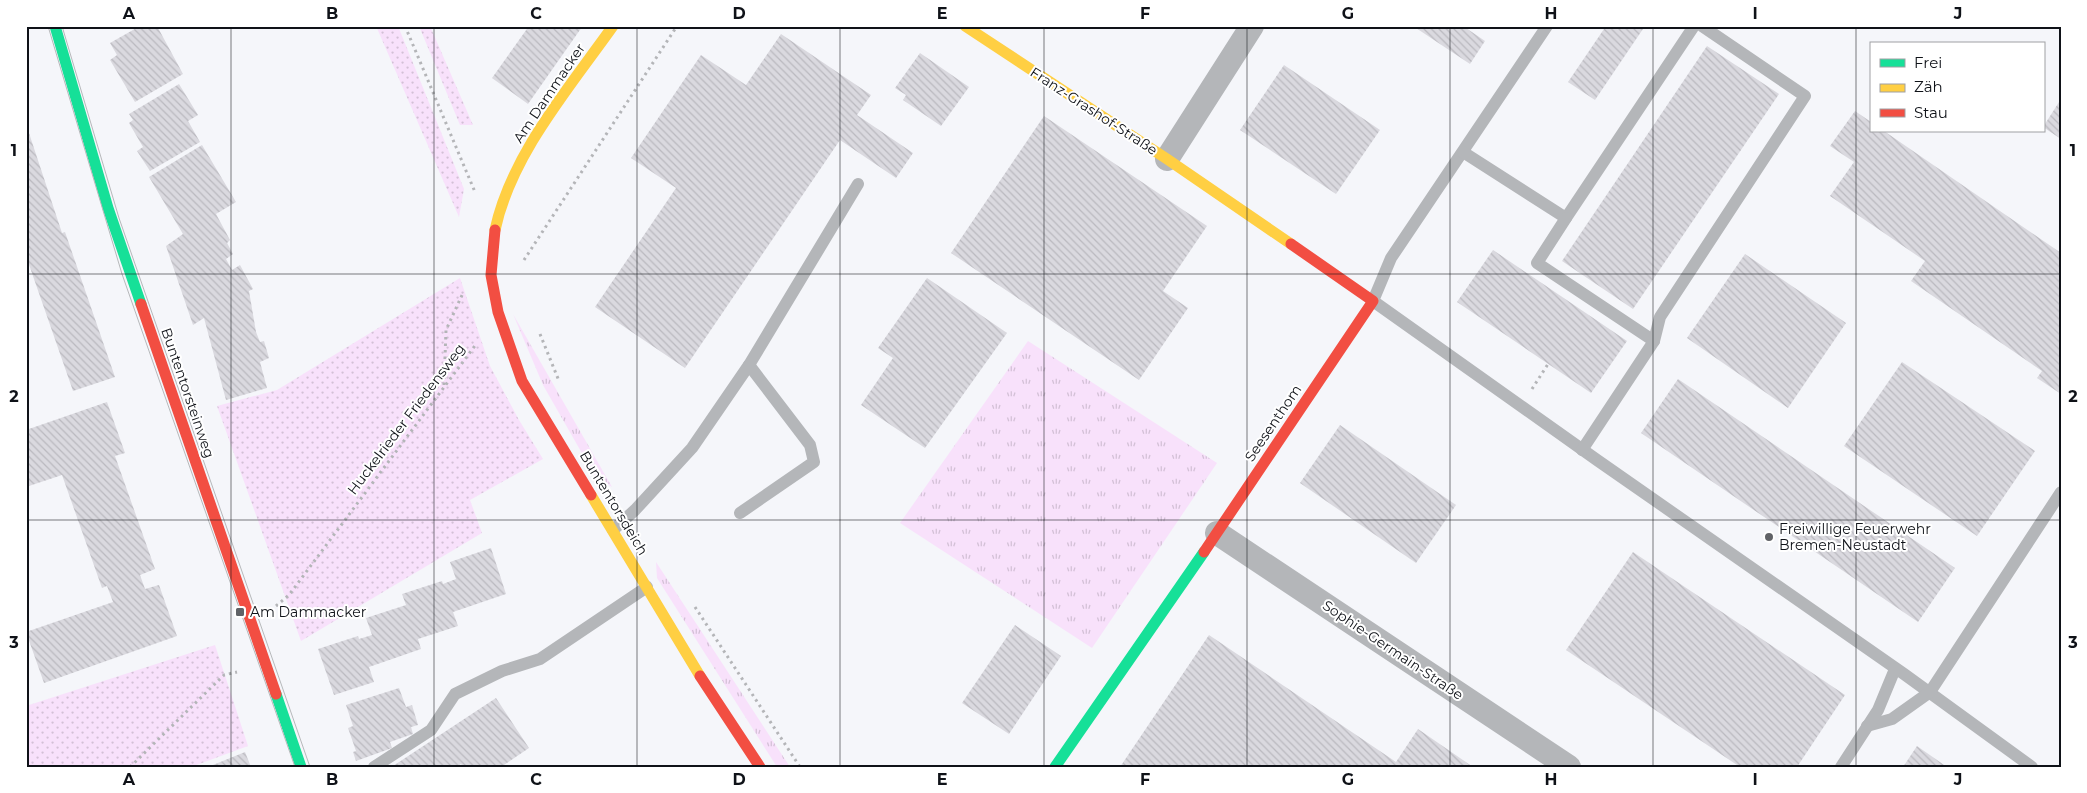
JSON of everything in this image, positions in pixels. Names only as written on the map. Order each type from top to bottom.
[{"type":"street","name":"Buntentorsteinweg","points":[[55,26],[108,208],[301,767]]},
{"type":"street","name":"Am Dammacker","points":[[494,236],[500,207],[516,172],[545,121],[613,26]]},
{"type":"street","name":"Franz-Grashof-Straße","points":[[965,26],[1167,159],[1252,26]]},
{"type":"street","points":[[1167,159],[1373,300]]},
{"type":"street","name":"Buntentorsdeich","points":[[494,236],[491,275],[498,312],[522,381],[692,662],[760,767]]},
{"type":"street","name":"Seesenthom","points":[[1055,767],[1217,533],[1373,300]]},
{"type":"street","name":"Sophie-Germain-Straße","points":[[1217,533],[1564,765]]},
{"type":"lane","points":[[1547,26],[1392,258],[1373,300],[1582,450],[1930,692],[2032,767]]},
{"type":"lane","points":[[1654,341],[1537,263],[1694,26]]},
{"type":"lane","points":[[1582,450],[1654,341],[1660,317],[1805,96],[1702,26]]},
{"type":"lane","points":[[1463,152],[1566,218]]},
{"type":"lane","points":[[613,530],[635,510],[692,448],[749,365],[858,184]]},
{"type":"lane","points":[[740,513],[814,462],[810,446],[749,365]]},
{"type":"lane","points":[[1867,726],[1892,719],[1930,692],[2061,492]]},
{"type":"lane","points":[[374,767],[431,730],[455,694],[502,671],[540,659],[647,587]]},
{"type":"lane","points":[[1841,767],[1878,710],[1895,668]]},
{"type":"path","points":[[405,26],[476,196]]},
{"type":"path","points":[[522,265],[524,257],[677,26]]},
{"type":"path","points":[[444,387],[446,330],[464,291]]},
{"type":"path","name":"Huckelrieder Friedensweg","points":[[278,616],[276,606],[289,595],[498,312]]},
{"type":"path","points":[[1521,406],[1548,364]]},
{"type":"path","points":[[130,767],[224,675],[265,663]]},
{"type":"green space","points":[[376,26],[398,26],[464,189],[459,217]]},
{"type":"green space","points":[[419,26],[430,26],[473,125],[460,125]]},
{"type":"green space","points":[[460,278],[490,366],[519,420],[543,459],[470,500],[482,533],[301,641],[217,406],[277,390]]},
{"type":"green space","points":[[513,314],[612,487],[595,476],[543,385]]},
{"type":"green space","points":[[1028,341],[1217,463],[1092,648],[900,523]]},
{"type":"green space","points":[[656,562],[790,767],[777,767],[657,578]]},
{"type":"green space","points":[[215,645],[248,746],[191,767],[26,767],[26,706]]},
{"type":"building","points":[[140,26],[157,26],[183,74],[135,102],[110,60],[117,55],[110,43]]},
{"type":"building","points":[[529,26],[582,27],[528,104],[492,78]]},
{"type":"building","points":[[1413,26],[1463,26],[1485,41],[1470,64]]},
{"type":"building","points":[[1606,26],[1645,26],[1595,100],[1568,82]]},
{"type":"building","points":[[781,34],[871,95],[857,115],[913,153],[896,178],[840,140],[685,368],[595,307],[676,188],[631,158],[701,55],[746,85]]},
{"type":"building","points":[[1707,46],[1779,94],[1633,309],[1562,261]]},
{"type":"building","points":[[920,53],[969,87],[941,126],[903,100],[906,95],[895,88]]},
{"type":"building","points":[[1284,65],[1380,130],[1336,194],[1240,130]]},
{"type":"building","points":[[179,84],[198,115],[188,121],[200,142],[150,171],[137,151],[143,147],[129,123],[133,120],[129,114]]},
{"type":"building","points":[[2061,99],[2061,139],[2044,128]]},
{"type":"building","points":[[1855,111],[1870,121],[1870,132],[1885,132],[2061,253],[2061,394],[2037,378],[2042,371],[1911,281],[1925,261],[1830,196],[1854,162],[1830,146]]},
{"type":"building","points":[[1044,116],[1207,226],[1163,291],[1188,308],[1139,380],[951,253]]},
{"type":"building","points":[[26,124],[62,233],[65,232],[115,377],[73,391],[26,256]]},
{"type":"building","points":[[202,145],[236,202],[216,214],[230,240],[227,243],[233,254],[226,259],[232,270],[240,265],[253,289],[249,291],[256,332],[260,342],[264,341],[269,358],[260,362],[267,388],[226,400],[204,318],[193,325],[166,246],[183,234],[149,177]]},
{"type":"building","points":[[1493,250],[1627,341],[1591,393],[1457,302]]},
{"type":"building","points":[[1745,254],[1846,323],[1788,408],[1687,338]]},
{"type":"building","points":[[927,278],[1007,333],[925,448],[861,405],[893,358],[878,348]]},
{"type":"building","points":[[1902,362],[2035,451],[1977,536],[1844,446]]},
{"type":"building","points":[[1678,379],[1955,568],[1918,622],[1641,433]]},
{"type":"building","points":[[107,402],[125,453],[115,456],[155,569],[140,575],[145,589],[159,585],[177,636],[44,683],[26,632],[113,602],[107,586],[102,588],[62,475],[26,487],[26,430]]},
{"type":"building","points":[[1340,425],[1456,505],[1416,563],[1300,483]]},
{"type":"building","points":[[491,548],[506,594],[453,612],[458,626],[418,639],[421,649],[369,667],[374,682],[334,695],[318,649],[358,636],[359,639],[372,635],[366,618],[406,605],[402,594],[442,581],[443,584],[456,579],[450,562]]},
{"type":"building","points":[[1633,552],[1845,695],[1797,767],[1740,767],[1566,650]]},
{"type":"building","points":[[1015,625],[1061,656],[1009,734],[962,703]]},
{"type":"building","points":[[1209,635],[1396,762],[1418,729],[1473,767],[1120,767]]},
{"type":"building","points":[[399,688],[406,707],[412,705],[418,725],[411,727],[413,734],[390,742],[392,748],[356,761],[353,752],[356,751],[348,728],[353,726],[346,705]]},
{"type":"building","points":[[496,698],[529,748],[501,767],[463,767],[461,764],[457,767],[393,766]]},
{"type":"building","points":[[1917,746],[1947,767],[1903,767]]},
{"type":"building","points":[[245,752],[251,767],[208,767]]},
{"type":"tram line","points":[[48,26],[122,274],[295,767]]},
{"type":"tram line","points":[[62,26],[119,218],[310,767]]},
{"type":"traffic: fast","points":[[55,26],[108,208],[141,304]]},
{"type":"traffic: fast","points":[[1055,767],[1204,552]]},
{"type":"traffic: fast","points":[[276,694],[301,767]]},
{"type":"traffic: slow","points":[[495,230],[503,202],[514,175],[528,149],[561,98],[613,26]]},
{"type":"traffic: slow","points":[[965,26],[1167,159],[1291,244]]},
{"type":"traffic: slow","points":[[591,495],[700,676]]},
{"type":"traffic: jam","points":[[495,230],[491,275],[498,312],[522,381],[591,495]]},
{"type":"traffic: jam","points":[[1204,552],[1373,301],[1291,244]]},
{"type":"traffic: jam","points":[[141,304],[276,694]]},
{"type":"traffic: jam","points":[[700,676],[760,767]]},
{"type":"place","name":"Freiwillige Feuerwehr Bremen-Neustadt","points":[[1769,537]]},
{"type":"place","name":"Am Dammacker","points":[[240,612]]}]
